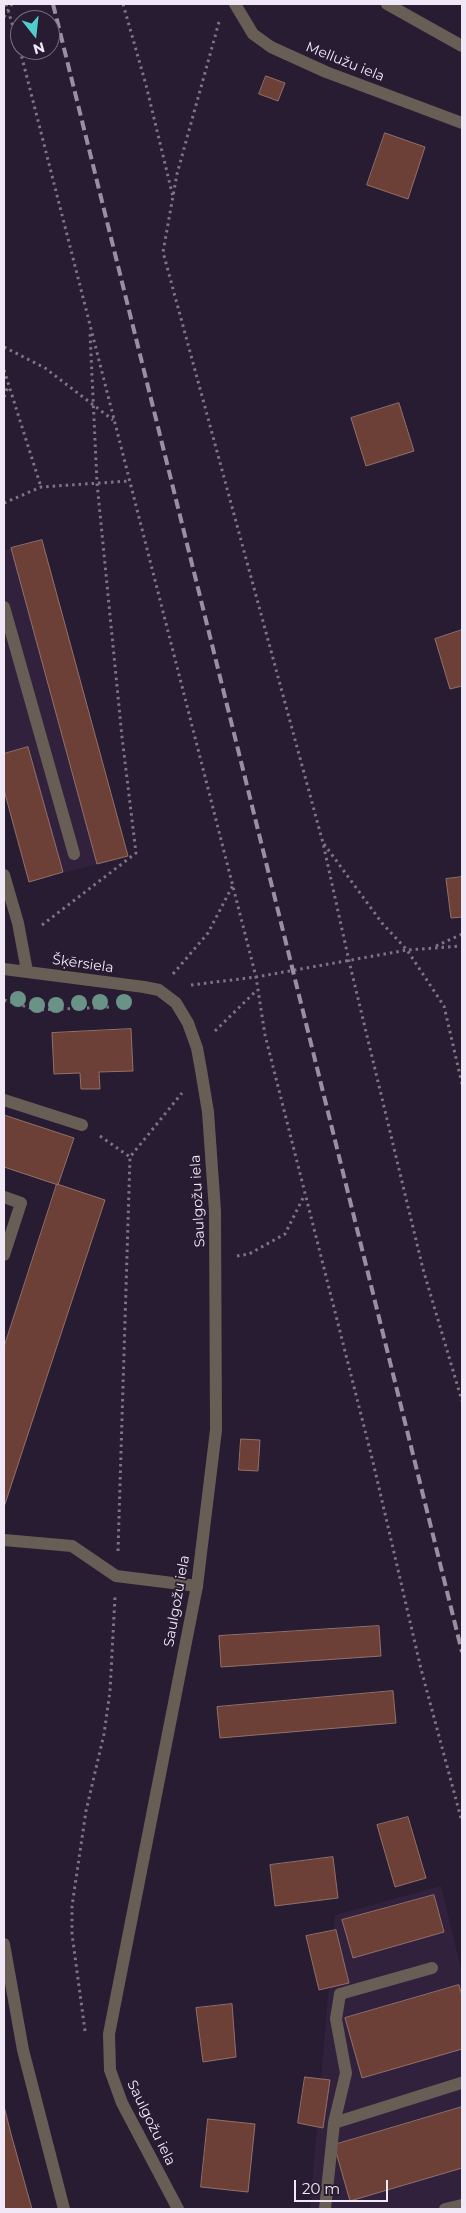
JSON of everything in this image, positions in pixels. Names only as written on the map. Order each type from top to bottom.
[{"type":"street","name":"Mellužu iela","points":[[235,4],[253,34],[271,47],[326,72],[462,123]]},
{"type":"street","points":[[387,4],[462,46]]},
{"type":"street","points":[[4,607],[74,854]]},
{"type":"street","points":[[4,875],[27,971]]},
{"type":"street","name":"Šķērsiela","points":[[4,968],[159,990]]},
{"type":"street","name":"Saulgožu iela","points":[[159,990],[176,1003],[188,1023],[197,1048],[208,1112],[215,1211],[216,1430],[197,1586],[110,2034],[110,2070],[122,2103],[178,2209]]},
{"type":"street","points":[[4,1100],[82,1125]]},
{"type":"street","points":[[4,1197],[21,1202],[4,1255]]},
{"type":"street","points":[[4,1540],[72,1546],[116,1576],[197,1586]]},
{"type":"street","points":[[4,1944],[23,2050],[64,2209]]},
{"type":"street","points":[[325,2209],[334,2123],[346,2073],[336,2019],[340,1994],[432,1968]]},
{"type":"street","points":[[334,2123],[461,2083]]},
{"type":"street","points":[[445,2209],[462,2205]]},
{"type":"path","points":[[6,4],[10,17]]},
{"type":"path","points":[[4,17],[12,4]]},
{"type":"path","points":[[123,4],[146,85],[173,198]]},
{"type":"path","points":[[221,16],[177,174],[164,252],[323,843],[349,961],[423,1269],[462,1401]]},
{"type":"path","points":[[23,60],[256,977],[265,1035],[304,1196],[373,1462],[421,1669],[462,1822]]},
{"type":"path","points":[[21,940],[91,889],[136,853],[122,737],[97,483],[90,324]]},
{"type":"path","points":[[4,347],[45,368],[114,420]]},
{"type":"path","points":[[4,370],[41,487]]},
{"type":"path","points":[[4,397],[9,386]]},
{"type":"path","points":[[4,503],[41,487],[129,481]]},
{"type":"path","points":[[323,843],[382,923],[407,950],[444,1006],[462,1084]]},
{"type":"path","points":[[159,990],[208,933],[233,885]]},
{"type":"path","points":[[433,947],[462,934]]},
{"type":"path","points":[[159,990],[256,977],[318,964],[349,961],[407,950],[462,946]]},
{"type":"path","points":[[197,1048],[258,989]]},
{"type":"path","points":[[4,1000],[37,1010],[115,1007]]},
{"type":"path","points":[[82,1125],[130,1157]]},
{"type":"path","points":[[215,1260],[249,1254],[286,1234],[304,1196]]},
{"type":"shaded area","points":[[42,540],[128,856],[29,882],[4,790],[4,550]]},
{"type":"shaded area","points":[[441,1886],[462,1973],[462,2209],[310,2209],[335,1915]]},
{"type":"building","points":[[266,76],[285,83],[278,101],[259,94]]},
{"type":"building","points":[[385,133],[425,147],[408,199],[367,185]]},
{"type":"building","points":[[399,403],[414,451],[366,466],[351,418]]},
{"type":"building","points":[[42,540],[128,856],[97,864],[11,548]]},
{"type":"building","points":[[462,630],[462,686],[450,689],[435,639]]},
{"type":"building","points":[[28,747],[63,872],[29,882],[4,790],[4,754]]},
{"type":"building","points":[[462,877],[462,917],[451,918],[446,879]]},
{"type":"building","points":[[131,1029],[133,1071],[99,1072],[100,1089],[81,1089],[80,1073],[54,1074],[52,1033]]},
{"type":"building","points":[[4,1115],[74,1138],[58,1185],[4,1167]]},
{"type":"building","points":[[57,1184],[105,1200],[4,1507],[4,1347]]},
{"type":"building","points":[[241,1439],[260,1440],[258,1471],[239,1470]]},
{"type":"building","points":[[379,1626],[381,1656],[221,1667],[219,1636]]},
{"type":"building","points":[[393,1691],[396,1723],[220,1738],[217,1707]]},
{"type":"building","points":[[408,1817],[426,1878],[395,1887],[377,1825]]},
{"type":"building","points":[[333,1857],[338,1898],[275,1906],[270,1865]]},
{"type":"building","points":[[434,1895],[444,1932],[353,1958],[342,1920]]},
{"type":"building","points":[[336,1930],[349,1983],[319,1990],[306,1936]]},
{"type":"building","points":[[459,1985],[462,1996],[462,2049],[362,2078],[345,2018]]},
{"type":"building","points":[[232,2004],[236,2057],[203,2062],[196,2008]]},
{"type":"building","points":[[305,2077],[330,2080],[323,2128],[298,2123]]},
{"type":"building","points":[[4,2106],[11,2134],[32,2209],[4,2209]]},
{"type":"building","points":[[462,2107],[462,2168],[350,2201],[334,2145]]},
{"type":"building","points":[[208,2119],[255,2124],[248,2192],[201,2187]]},
{"type":"railway","points":[[53,4],[462,1652]]}]
